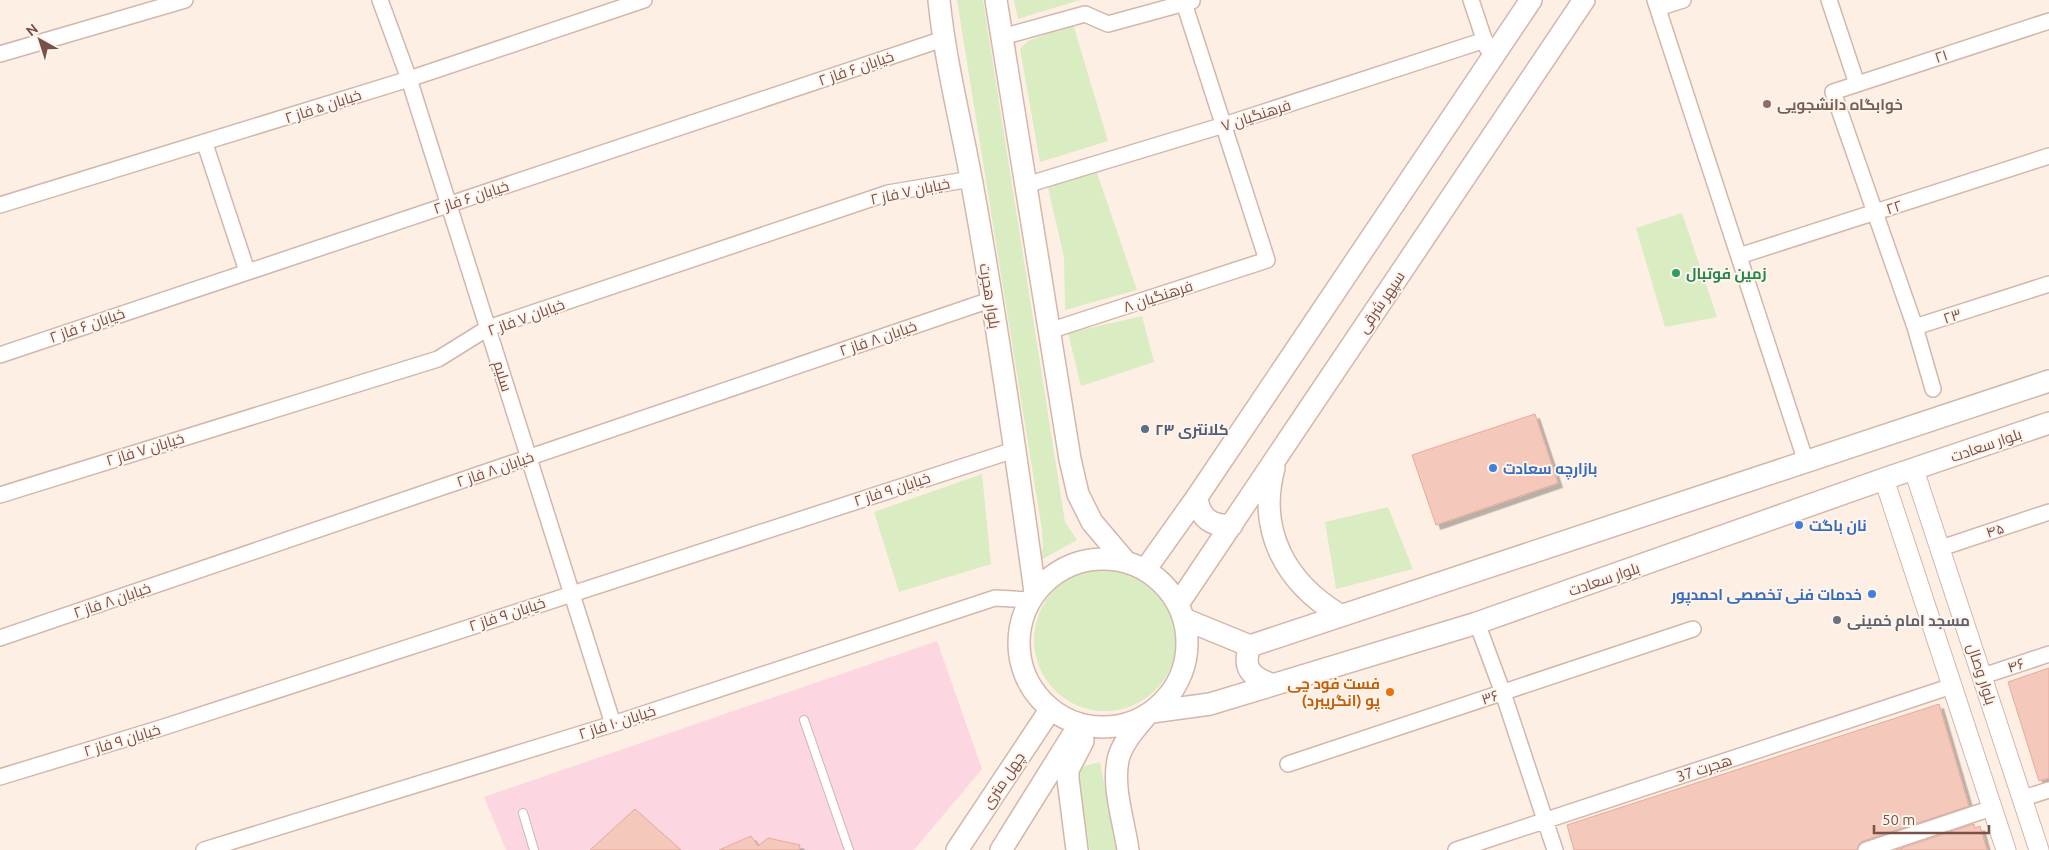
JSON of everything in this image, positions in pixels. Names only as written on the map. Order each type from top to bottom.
[{"type":"main road","name":"بلوار هجرت","points":[[939,0],[943,39],[971,179],[1014,450],[1032,596]]},
{"type":"main road","points":[[996,0],[1070,459],[1078,494],[1092,522],[1125,561]]},
{"type":"main road","points":[[1145,570],[1197,498],[1488,49],[1531,0]]},
{"type":"main road","name":"سپهر شرقی","points":[[1181,612],[1232,525],[1584,0]]},
{"type":"main road","points":[[1181,612],[1250,646],[2049,381]]},
{"type":"main road","name":"بلوار سعادت","points":[[1149,714],[1210,704],[1477,623],[1884,479],[2049,423]]},
{"type":"main road","points":[[1276,460],[1271,479],[1270,520],[1283,559],[1307,592],[1340,615]]},
{"type":"main road","points":[[1197,498],[1198,508],[1203,517],[1212,523],[1222,526],[1232,525]]},
{"type":"main road","points":[[1128,850],[1116,777],[1119,756],[1128,736],[1168,698],[1181,673],[1186,660],[1187,640],[1181,612],[1164,585],[1145,570],[1125,561],[1105,558],[1085,560],[1054,574],[1032,596],[1020,622],[1019,655],[1022,671],[1033,693],[1050,710],[1084,726],[1118,727],[1149,714]]},
{"type":"main road","points":[[1250,646],[1246,656],[1248,667],[1255,678],[1271,684]]},
{"type":"main road","name":"چهل متری","points":[[956,850],[1050,710]]},
{"type":"main road","points":[[1001,850],[1084,726]]},
{"type":"main road","points":[[1077,850],[1068,788],[1068,770],[1084,726]]},
{"type":"street","points":[[0,54],[185,0]]},
{"type":"street","name":"سلیم","points":[[380,0],[409,79],[613,724]]},
{"type":"street","name":"خیابان ۵ فاز ۲","points":[[0,205],[205,144],[409,79],[642,0]]},
{"type":"street","points":[[1471,0],[1488,49]]},
{"type":"street","points":[[1683,0],[1656,4],[1806,462]]},
{"type":"street","points":[[1829,0],[1857,84]]},
{"type":"street","points":[[1002,37],[1085,14],[1108,24],[1189,2],[1224,125]]},
{"type":"street","name":"۲۱","points":[[1876,213],[1833,92],[2049,21]]},
{"type":"street","name":"خیابان ۶ فاز ۲","points":[[0,355],[943,39]]},
{"type":"street","name":"فرهنگیان ۷","points":[[1026,185],[1224,125],[1488,49]]},
{"type":"street","name":"فرهنگیان ۸","points":[[1049,331],[1267,260],[1224,125]]},
{"type":"street","points":[[205,144],[247,271]]},
{"type":"street","name":"۲۲","points":[[1739,256],[2049,156]]},
{"type":"street","name":"خیابان ۷ فاز ۲","points":[[0,495],[438,359],[488,328],[888,193],[971,179]]},
{"type":"street","points":[[1876,213],[1915,328],[1933,389]]},
{"type":"street","name":"۲۳","points":[[1915,328],[2049,284]]},
{"type":"street","name":"خیابان ۸ فاز ۲","points":[[0,638],[990,300]]},
{"type":"street","name":"خیابان ۹ فاز ۲","points":[[0,778],[164,727],[570,593],[1014,450]]},
{"type":"street","name":"بلوار وصال","points":[[1914,470],[2040,850]]},
{"type":"street","points":[[1884,479],[2006,850]]},
{"type":"street","name":"۴۵","points":[[1941,548],[2049,512]]},
{"type":"street","name":"خیابان ۱۰ فاز ۲","points":[[204,850],[613,724],[995,598],[1032,596]]},
{"type":"street","points":[[1477,623],[1503,693],[1555,850]]},
{"type":"street","name":"۳۶","points":[[1288,764],[1693,630]]},
{"type":"street","name":"۴۶","points":[[1982,676],[2049,654]]},
{"type":"street","name":"هجرت 37","points":[[1456,850],[1952,686]]},
{"type":"street","points":[[2022,798],[2049,790]]},
{"type":"street","points":[[1866,850],[1992,808]]},
{"type":"lane","points":[[804,720],[849,850]]},
{"type":"lane","points":[[523,813],[534,850]]},
{"type":"shaded area","points":[[937,641],[982,769],[914,850],[506,850],[484,797]]},
{"type":"green space","points":[[957,0],[983,0],[1065,522],[1077,540],[1039,561],[1043,548],[1042,530]]},
{"type":"green space","points":[[1014,0],[1080,0],[1018,19]]},
{"type":"green space","points":[[1073,24],[1108,141],[1040,162],[1020,49],[1028,41]]},
{"type":"green space","points":[[1094,164],[1137,290],[1065,310],[1064,257],[1046,179]]},
{"type":"green space","name":"زمین فوتبال","points":[[1682,213],[1717,317],[1665,327],[1636,228]]},
{"type":"green space","points":[[1142,316],[1154,362],[1081,386],[1068,333]]},
{"type":"green space","points":[[982,474],[991,564],[899,592],[874,512]]},
{"type":"green space","points":[[1388,507],[1413,569],[1336,589],[1325,522]]},
{"type":"green space","points":[[1105,569],[1119,570],[1132,574],[1145,581],[1155,590],[1164,600],[1171,613],[1175,626],[1175,654],[1171,667],[1164,680],[1155,690],[1145,699],[1132,706],[1119,710],[1105,711],[1091,710],[1078,706],[1065,699],[1055,690],[1046,680],[1039,667],[1035,654],[1034,640],[1035,626],[1039,613],[1046,600],[1055,590],[1065,581],[1078,574],[1091,570]]},
{"type":"green space","points":[[1100,762],[1117,850],[1090,850],[1077,773],[1084,766]]},
{"type":"building","points":[[1535,414],[1558,483],[1436,525],[1412,455]]},
{"type":"building","points":[[2049,668],[2049,778],[2039,781],[2008,682]]},
{"type":"building","points":[[1939,704],[1969,806],[1863,841],[1859,844],[1857,850],[1574,850],[1567,825]]},
{"type":"building","points":[[635,809],[681,850],[590,850]]},
{"type":"building","points":[[1974,824],[1975,828],[1980,826],[1987,850],[1896,850]]},
{"type":"building","points":[[751,836],[758,846],[768,838],[800,845],[799,850],[719,850]]},
{"type":"place","name":"خوابگاه دانشجویی","points":[[1767,104]]},
{"type":"place","name":"زمین فوتبال","points":[[1676,273]]},
{"type":"place","name":"کلانتری ۲۳","points":[[1145,429]]},
{"type":"place","name":"بازارچه سعادت","points":[[1493,468]]},
{"type":"place","name":"نان باگت","points":[[1799,525]]},
{"type":"place","name":"خدمات فنی تخصصی احمدپور","points":[[1872,594]]},
{"type":"place","name":"مسجد امام خمینی","points":[[1837,620]]},
{"type":"place","name":"فست فود چی پو (انگریبرد)","points":[[1390,692]]}]
